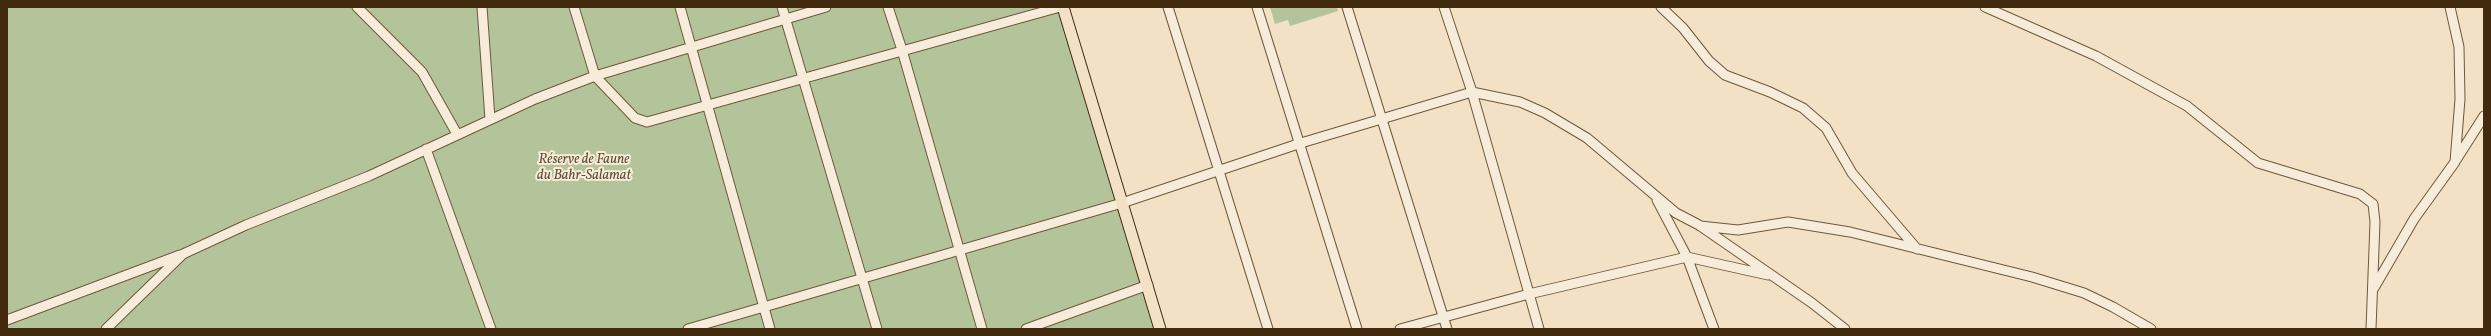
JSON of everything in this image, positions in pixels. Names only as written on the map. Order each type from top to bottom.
[{"type":"main road","points":[[1063,7],[1148,285],[1160,329]]},
{"type":"street","points":[[357,7],[422,72],[457,134]]},
{"type":"street","points":[[482,7],[490,119]]},
{"type":"street","points":[[574,7],[594,76],[635,118],[641,121],[707,106],[802,77],[1060,7]]},
{"type":"street","points":[[680,7],[770,329]]},
{"type":"street","points":[[782,7],[877,329]]},
{"type":"street","points":[[7,320],[183,254],[246,225],[369,176],[490,119],[594,76],[826,7]]},
{"type":"street","points":[[888,7],[902,50],[982,329]]},
{"type":"street","points":[[1168,7],[1268,329]]},
{"type":"street","points":[[1257,7],[1301,143],[1357,329]]},
{"type":"street","points":[[1347,7],[1447,329]]},
{"type":"street","points":[[1444,7],[1472,92],[1539,329]]},
{"type":"street","points":[[1661,7],[1682,28],[1709,61],[1725,75],[1770,92],[1803,108],[1826,128],[1852,173],[1917,249]]},
{"type":"street","points":[[1985,7],[2096,56],[2187,106],[2258,163],[2360,194],[2373,204],[2375,222],[2371,329]]},
{"type":"street","points":[[2450,7],[2459,47],[2460,99],[2455,162]]},
{"type":"street","points":[[694,328],[1122,203],[1301,143],[1472,92],[1520,102],[1545,113],[1587,138],[1655,197],[1676,213],[1699,225],[1823,311],[1845,329]]},
{"type":"street","points":[[2372,290],[2414,219],[2455,162],[2484,116]]},
{"type":"street","points":[[426,149],[491,329]]},
{"type":"street","points":[[1655,197],[1687,257],[1714,329]]},
{"type":"street","points":[[1699,225],[1738,230],[1788,222],[1805,224],[1917,249],[2032,277],[2084,293],[2113,307],[2151,329]]},
{"type":"street","points":[[106,329],[183,254]]},
{"type":"street","points":[[1400,329],[1529,294],[1687,257],[1772,276]]},
{"type":"street","points":[[1026,329],[1148,285]]},
{"type":"green space","name":"Réserve de Faune du Bahr-Salamat","points":[[7,7],[1063,7],[1160,329],[7,329]]},
{"type":"green space","points":[[1270,7],[1337,7],[1338,11],[1290,26],[1288,20],[1275,24]]}]
